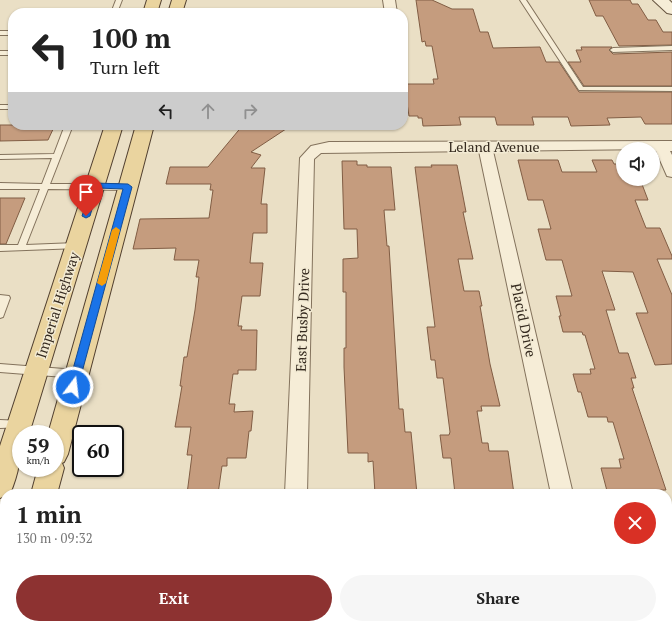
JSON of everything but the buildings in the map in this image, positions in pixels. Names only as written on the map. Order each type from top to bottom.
[{"type":"main road","points":[[660,0],[672,10]]},
{"type":"main road","name":"Imperial Highway","points":[[0,486],[10,424],[36,371],[112,130]]},
{"type":"main road","points":[[63,425],[144,130]]},
{"type":"main road","points":[[45,489],[49,477]]},
{"type":"street","name":"Placid Drive","points":[[486,146],[561,489]]},
{"type":"street","name":"Leland Avenue","points":[[316,149],[330,147],[666,146]]},
{"type":"street","points":[[666,146],[672,172]]},
{"type":"street","name":"East Busby Drive","points":[[296,489],[307,158],[316,149]]},
{"type":"lane","points":[[523,0],[581,89],[672,89]]},
{"type":"lane","points":[[613,50],[672,48]]},
{"type":"lane","points":[[21,248],[67,130]]},
{"type":"lane","points":[[0,157],[57,156]]},
{"type":"lane","points":[[0,186],[95,185],[128,187]]},
{"type":"lane","points":[[0,248],[76,246]]},
{"type":"lane","points":[[0,314],[3,298]]},
{"type":"lane","points":[[0,368],[77,374]]},
{"type":"slow traffic","points":[[102,283],[116,230]]},
{"type":"route","points":[[73,387],[128,187],[95,185],[86,216]]}]
